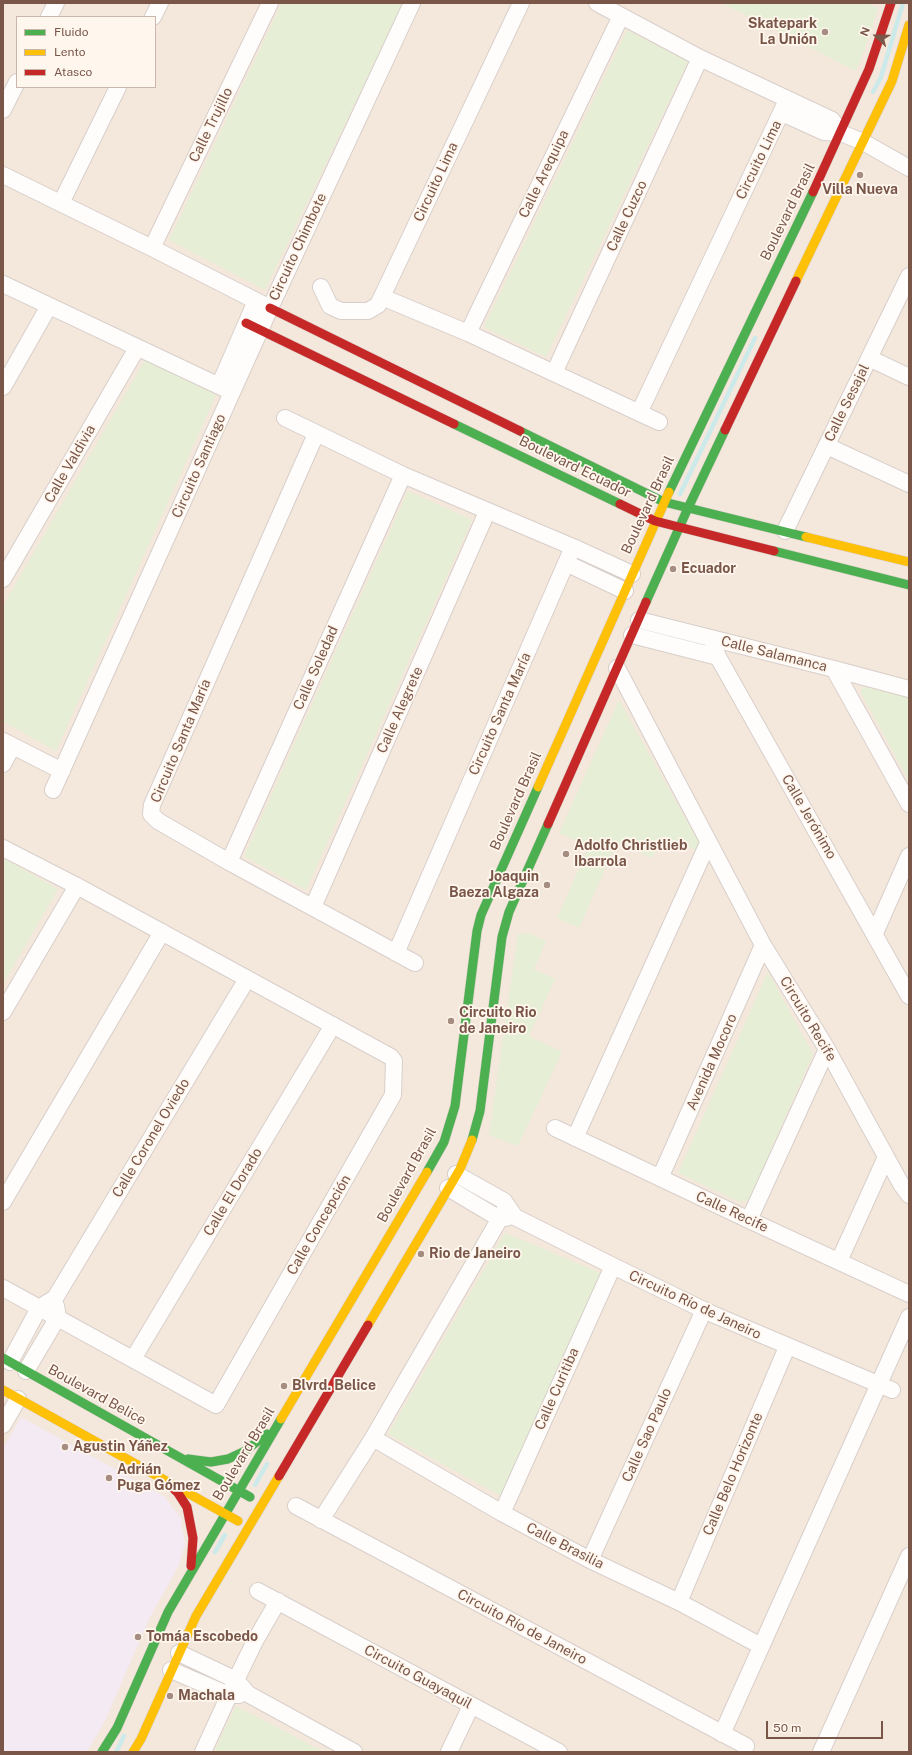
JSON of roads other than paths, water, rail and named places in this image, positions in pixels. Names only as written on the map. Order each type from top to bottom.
[{"type":"main road","name":"Boulevard Brasil","points":[[102,1752],[117,1728],[168,1612],[444,1142],[452,1122],[455,1106],[477,930],[481,915],[655,521],[841,133],[869,69],[890,3]]},
{"type":"main road","points":[[133,1752],[141,1739],[196,1616],[448,1188],[476,1130],[504,926],[688,508],[892,81],[909,25]]},
{"type":"main road","name":"Boulevard Ecuador","points":[[263,304],[664,502],[909,562]]},
{"type":"main road","name":"Boulevard Ecuador","points":[[253,327],[655,521],[909,585]]},
{"type":"main road","name":"Boulevard Belice","points":[[7,1360],[261,1504]]},
{"type":"main road","points":[[3,1390],[248,1526]]},
{"type":"main road","points":[[175,1455],[192,1460],[211,1462],[228,1459],[245,1452],[256,1444],[278,1423]]},
{"type":"main road","points":[[165,1480],[178,1493],[187,1507],[192,1523],[193,1538],[191,1572]]},
{"type":"street","points":[[50,16],[56,3]]},
{"type":"street","points":[[154,16],[160,3]]},
{"type":"street","name":"Calle Trujillo","points":[[152,248],[270,3]]},
{"type":"street","name":"Circuito Chimbote","points":[[3,175],[263,304],[412,3]]},
{"type":"street","name":"Circuito Lima","points":[[321,288],[330,306],[341,311],[368,311],[378,305],[521,3]]},
{"type":"street","points":[[597,3],[700,58],[784,106],[824,132],[841,133],[863,142],[909,168]]},
{"type":"street","name":"Calle Arequipa","points":[[468,333],[621,16]]},
{"type":"street","name":"Calle Cuzco","points":[[554,373],[700,58]]},
{"type":"street","points":[[3,110],[16,84]]},
{"type":"street","points":[[61,203],[118,88]]},
{"type":"street","name":"Circuito Lima","points":[[639,412],[784,106]]},
{"type":"street","name":"Calle Sesajal","points":[[786,531],[909,276]]},
{"type":"street","points":[[3,284],[226,389]]},
{"type":"street","points":[[382,297],[468,333],[659,422]]},
{"type":"street","name":"Circuito Santiago","points":[[53,790],[263,304]]},
{"type":"street","points":[[3,387],[49,306]]},
{"type":"street","name":"Calle Valdivia","points":[[3,579],[137,348]]},
{"type":"street","points":[[869,358],[909,377]]},
{"type":"street","points":[[285,418],[403,475],[573,547],[632,574]]},
{"type":"street","name":"Circuito Santa María","points":[[316,434],[152,805],[151,814],[158,821],[229,862],[415,963]]},
{"type":"street","points":[[826,446],[909,484]]},
{"type":"street","name":"Calle Soledad","points":[[229,862],[403,475]]},
{"type":"street","name":"Calle Alegrete","points":[[313,907],[488,512]]},
{"type":"street","name":"Circuito Santa María","points":[[396,953],[573,547]]},
{"type":"street","points":[[566,564],[624,590]]},
{"type":"street","name":"Calle Salamanca","points":[[638,620],[834,669],[909,690]]},
{"type":"street","name":"Calle Salamanca","points":[[632,635],[718,657]]},
{"type":"street","name":"Calle Jerónimo","points":[[711,638],[718,657],[875,933],[909,996]]},
{"type":"street","name":"Circuito Recife","points":[[617,668],[763,945],[827,1049],[886,1157],[909,1195]]},
{"type":"street","points":[[834,669],[909,804]]},
{"type":"street","points":[[3,764],[8,744],[62,771]]},
{"type":"street","points":[[575,1138],[708,843]]},
{"type":"street","name":"Calle Concepción","points":[[3,848],[162,932],[391,1057],[394,1061],[393,1095],[216,1405],[3,1288]]},
{"type":"street","points":[[875,933],[909,856]]},
{"type":"street","points":[[3,1012],[76,886]]},
{"type":"street","points":[[3,1202],[162,932]]},
{"type":"street","name":"Avenida Mocoro","points":[[660,1178],[763,945]]},
{"type":"street","name":"Calle Coronel Oviedo","points":[[7,1360],[39,1308],[55,1298],[248,979]]},
{"type":"street","name":"Calle El Dorado","points":[[133,1359],[332,1025]]},
{"type":"street","points":[[749,1220],[827,1049]]},
{"type":"street","name":"Calle Recife","points":[[555,1128],[909,1294]]},
{"type":"street","points":[[839,1261],[886,1157]]},
{"type":"street","points":[[321,1520],[373,1438],[507,1214],[504,1201],[456,1174]]},
{"type":"street","points":[[448,1188],[507,1214]]},
{"type":"street","name":"Circuito Río de Janeiro","points":[[507,1214],[704,1310],[787,1347],[886,1387]]},
{"type":"street","name":"Calle Curitiba","points":[[502,1513],[612,1266]]},
{"type":"street","points":[[26,1371],[58,1317],[55,1298]]},
{"type":"street","name":"Calle Sao Paulo","points":[[590,1560],[704,1310]]},
{"type":"street","points":[[722,1734],[761,1646],[886,1387],[909,1317]]},
{"type":"street","name":"Calle Belo Horizonte","points":[[679,1602],[787,1347]]},
{"type":"street","points":[[3,1425],[18,1399]]},
{"type":"street","name":"Calle Brasilia","points":[[373,1438],[502,1513],[590,1560],[679,1602],[761,1646]]},
{"type":"street","name":"Circuito Río de Janeiro","points":[[296,1506],[746,1746]]},
{"type":"street","points":[[825,1750],[909,1556]]},
{"type":"street","name":"Circuito Guayaquil","points":[[258,1591],[558,1752]]},
{"type":"street","points":[[203,1752],[255,1641],[278,1601]]},
{"type":"street","points":[[179,1653],[236,1680],[248,1694],[354,1752]]},
{"type":"street","points":[[171,1670],[229,1695],[248,1694]]},
{"type":"street","points":[[449,1752],[471,1706]]},
{"type":"waterway","points":[[873,92],[881,77],[903,3]]},
{"type":"waterway","points":[[680,494],[755,338]]},
{"type":"waterway","points":[[255,1485],[267,1464]]},
{"type":"waterway","points":[[215,1552],[225,1535]]},
{"type":"waterway","points":[[116,1752],[124,1736]]},
{"type":"place","name":"Skatepark La Unión","points":[[825,32]]},
{"type":"place","name":"Villa Nueva","points":[[860,175]]},
{"type":"place","name":"Ecuador","points":[[673,569]]},
{"type":"place","name":"Adolfo Christlieb Ibarrola","points":[[566,854]]},
{"type":"place","name":"Joaquin Baeza Algaza","points":[[547,885]]},
{"type":"place","name":"Circuito Rio de Janeiro","points":[[451,1021]]},
{"type":"place","name":"Rio de Janeiro","points":[[421,1254]]},
{"type":"place","name":"Blvrd. Belice","points":[[284,1386]]},
{"type":"place","name":"Agustin Yáñez","points":[[65,1447]]},
{"type":"place","name":"Adrián Puga Gómez","points":[[109,1478]]},
{"type":"place","name":"Tomáa Escobedo","points":[[138,1637]]},
{"type":"place","name":"Machala","points":[[170,1696]]}]
